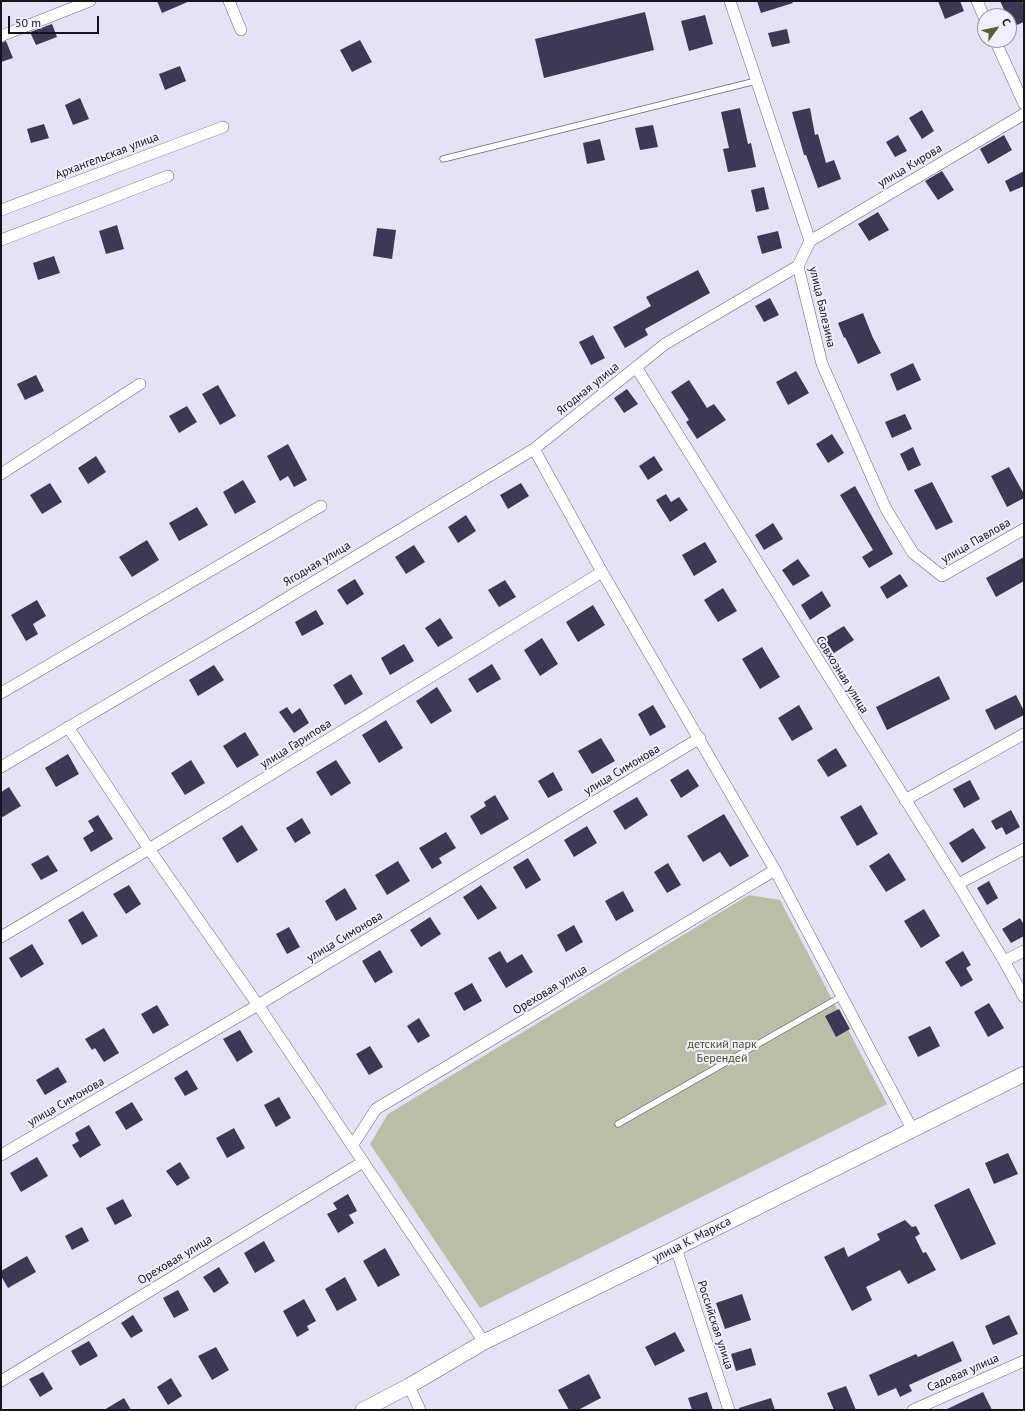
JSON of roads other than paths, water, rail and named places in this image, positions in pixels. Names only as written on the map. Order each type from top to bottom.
[{"type":"main road","name":"улица К. Маркса","points":[[363,1410],[409,1386],[484,1342],[1024,1074]]},
{"type":"street","points":[[1,36],[90,1]]},
{"type":"street","points":[[229,1],[241,30]]},
{"type":"street","points":[[730,1],[810,241]]},
{"type":"street","points":[[999,48],[1024,104]]},
{"type":"street","name":"улица Кирова","points":[[810,241],[1024,114]]},
{"type":"street","name":"Архангельская улица","points":[[1,210],[223,126]]},
{"type":"street","points":[[1,240],[168,176]]},
{"type":"street","name":"улица Балезина","points":[[810,241],[798,266],[822,364],[886,509],[912,553],[942,576]]},
{"type":"street","points":[[636,368],[665,344],[798,266]]},
{"type":"street","name":"Ягодная улица","points":[[1,767],[244,624],[534,449],[636,368]]},
{"type":"street","name":"Совхозная улица","points":[[636,368],[958,884],[1024,997]]},
{"type":"street","points":[[1,474],[140,384]]},
{"type":"street","points":[[534,449],[602,572],[700,738],[775,870],[912,1129]]},
{"type":"street","points":[[2,691],[321,506]]},
{"type":"street","name":"улица Павлова","points":[[942,576],[1024,529]]},
{"type":"street","name":"улица Гарипова","points":[[1,937],[150,849],[602,572]]},
{"type":"street","points":[[68,727],[258,1005],[484,1342]]},
{"type":"street","points":[[905,800],[1024,734]]},
{"type":"street","name":"улица Симонова","points":[[1,1155],[258,1005],[700,738]]},
{"type":"street","points":[[958,884],[1024,849]]},
{"type":"street","name":"Ореховая улица","points":[[352,1146],[376,1109],[775,870]]},
{"type":"street","points":[[1004,961],[1024,951]]},
{"type":"street","name":"Ореховая улица","points":[[1,1381],[363,1162]]},
{"type":"street","name":"Российская улица","points":[[676,1248],[729,1410]]},
{"type":"street","name":"Садовая улица","points":[[913,1410],[1024,1360]]},
{"type":"street","points":[[409,1386],[420,1410]]},
{"type":"lane","points":[[443,159],[756,81]]},
{"type":"lane","points":[[618,1124],[842,996]]},
{"type":"park label","name":"детский парк Берендей","points":[[722,1052]]}]
